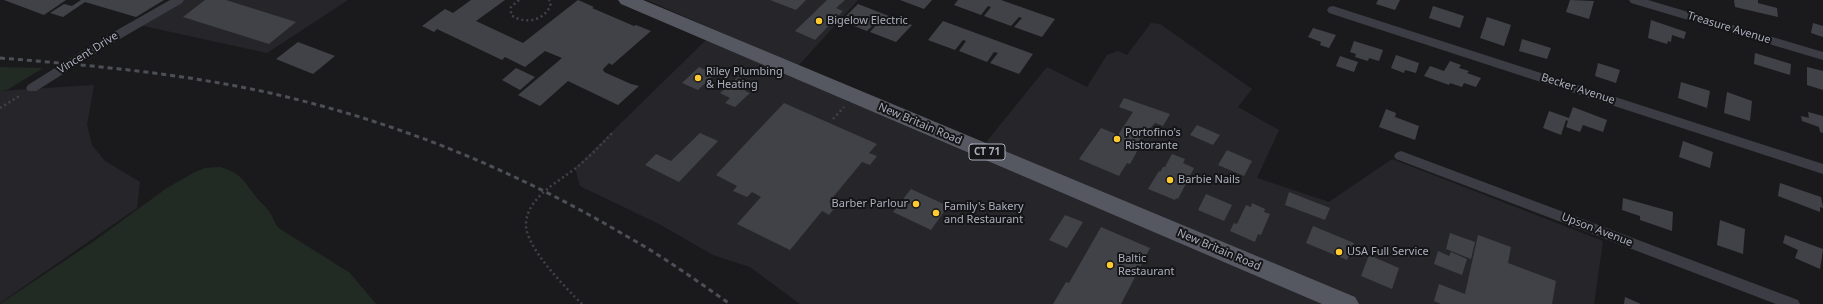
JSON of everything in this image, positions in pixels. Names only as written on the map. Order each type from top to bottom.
[{"type":"main road","name":"New Britain Road","points":[[627,0],[1346,304]]},
{"type":"street","name":"Vincent Drive","points":[[32,88],[102,44],[178,0]]},
{"type":"street","name":"Treasure Avenue","points":[[1635,0],[1823,56]]},
{"type":"street","name":"Becker Avenue","points":[[1333,10],[1823,169]]},
{"type":"street","name":"Upson Avenue","points":[[1401,156],[1793,304]]},
{"type":"path","points":[[519,0],[511,7],[511,15],[514,18],[526,21],[538,18],[548,12],[551,3],[549,0]]},
{"type":"path","points":[[0,108],[32,88]]},
{"type":"path","points":[[833,119],[844,107]]},
{"type":"path","points":[[582,304],[569,291],[532,246],[526,224],[531,209],[545,190],[575,168],[613,132]]},
{"type":"shaded area","points":[[183,0],[348,0],[267,53],[139,25]]},
{"type":"shaded area","points":[[647,0],[858,0],[798,66]]},
{"type":"shaded area","points":[[1151,23],[1160,24],[1252,89],[1238,107],[1279,130],[1257,178],[1329,202],[1392,159],[1603,241],[1594,304],[800,304],[750,267],[713,255],[661,225],[580,186],[575,168],[706,40],[975,156],[1047,67],[1087,87],[1107,55],[1118,51],[1127,55]]},
{"type":"shaded area","points":[[0,67],[43,68],[7,90],[0,91]]},
{"type":"shaded area","points":[[94,85],[87,125],[92,145],[105,161],[140,182],[137,208],[0,303],[0,91]]},
{"type":"shaded area","points":[[220,167],[233,172],[241,178],[267,209],[280,229],[350,273],[376,304],[0,304],[90,244],[167,188],[205,168]]},
{"type":"building","points":[[4,0],[66,0],[44,15]]},
{"type":"building","points":[[81,0],[164,0],[136,17],[85,2],[63,17],[50,13],[64,4],[72,6]]},
{"type":"building","points":[[205,0],[226,0],[296,22],[269,44],[183,17]]},
{"type":"building","points":[[471,0],[505,0],[476,21],[523,43],[578,0],[594,7],[592,8],[634,26],[636,25],[651,31],[612,65],[609,63],[603,69],[604,72],[639,86],[618,105],[568,81],[540,106],[518,95],[562,58],[545,51],[525,67],[505,57],[502,60],[437,29],[434,32],[422,26],[445,9],[453,13]]},
{"type":"building","points":[[770,0],[806,0],[796,10]]},
{"type":"building","name":"Bigelow Electric","points":[[827,0],[845,0],[836,8],[843,11],[815,40],[795,31]]},
{"type":"building","points":[[900,0],[932,0],[924,9]]},
{"type":"building","points":[[958,0],[1001,0],[1055,19],[1042,37],[1014,27],[1022,18],[1019,17],[1011,26],[984,16],[991,7],[988,6],[981,15],[954,5]]},
{"type":"building","points":[[1378,0],[1400,0],[1395,10],[1376,4]]},
{"type":"building","points":[[1570,0],[1594,1],[1589,19],[1566,12]]},
{"type":"building","points":[[1734,0],[1758,0],[1758,3],[1777,8],[1778,17],[1735,7]]},
{"type":"building","points":[[858,4],[912,25],[896,42],[870,32],[878,23],[876,22],[867,31],[841,21]]},
{"type":"building","points":[[1433,6],[1464,16],[1460,28],[1429,18]]},
{"type":"building","points":[[1487,17],[1511,25],[1504,46],[1480,38]]},
{"type":"building","points":[[1651,20],[1686,32],[1684,39],[1672,35],[1671,42],[1668,41],[1667,44],[1648,38]]},
{"type":"building","points":[[943,21],[1033,54],[1019,74],[990,63],[998,53],[994,52],[987,62],[959,51],[966,41],[963,40],[955,50],[928,40]]},
{"type":"building","points":[[1813,23],[1823,26],[1823,37],[1811,33]]},
{"type":"building","points":[[1313,28],[1336,35],[1329,48],[1320,45],[1321,42],[1308,37]]},
{"type":"building","points":[[1522,39],[1551,48],[1547,59],[1519,51]]},
{"type":"building","points":[[1354,41],[1383,50],[1379,61],[1369,58],[1368,61],[1355,57],[1356,54],[1350,52]]},
{"type":"building","points":[[298,42],[335,56],[313,74],[276,59]]},
{"type":"building","points":[[1755,53],[1791,64],[1790,75],[1754,64]]},
{"type":"building","points":[[1396,55],[1419,63],[1416,73],[1405,70],[1404,73],[1391,68]]},
{"type":"building","points":[[1340,56],[1358,62],[1354,72],[1336,66]]},
{"type":"building","points":[[1450,61],[1461,65],[1459,68],[1469,71],[1467,73],[1481,78],[1476,87],[1464,83],[1462,87],[1450,83],[1449,85],[1424,76],[1430,66],[1444,71]]},
{"type":"building","points":[[1598,63],[1620,70],[1616,83],[1595,76]]},
{"type":"building","name":"Riley Plumbing & Heating","points":[[699,67],[715,74],[698,90],[682,83]]},
{"type":"building","points":[[1807,67],[1823,71],[1823,90],[1807,85]]},
{"type":"building","points":[[516,68],[535,77],[520,90],[502,80]]},
{"type":"building","points":[[738,77],[752,84],[745,91],[750,93],[735,107],[725,103],[730,98],[720,93]]},
{"type":"building","points":[[1681,82],[1710,91],[1707,108],[1678,98]]},
{"type":"building","points":[[1727,92],[1752,101],[1750,121],[1724,113]]},
{"type":"building","name":"Portofino's Ristorante","points":[[1124,98],[1170,114],[1163,126],[1155,123],[1137,143],[1141,144],[1130,164],[1127,163],[1119,176],[1079,159],[1101,128],[1118,135],[1133,112],[1119,107]]},
{"type":"building","points":[[784,103],[877,144],[869,153],[877,156],[870,165],[862,162],[829,202],[836,206],[829,215],[822,211],[790,250],[737,224],[761,197],[752,192],[747,197],[733,191],[737,186],[716,175]]},
{"type":"building","points":[[1573,107],[1607,120],[1603,132],[1583,125],[1580,132],[1566,127],[1568,121],[1566,120],[1561,135],[1543,128],[1549,111],[1569,118]]},
{"type":"building","points":[[1386,109],[1396,113],[1395,117],[1419,126],[1415,140],[1379,127]]},
{"type":"building","points":[[1808,112],[1823,116],[1823,133],[1820,132],[1819,127],[1802,121],[1801,116],[1809,118]]},
{"type":"building","points":[[1197,125],[1220,135],[1213,145],[1190,135]]},
{"type":"building","points":[[700,133],[718,141],[679,182],[645,165],[656,154],[671,161]]},
{"type":"building","points":[[1683,141],[1713,152],[1710,168],[1679,157]]},
{"type":"building","points":[[1227,150],[1252,161],[1244,176],[1218,165]]},
{"type":"building","name":"Barbie Nails","points":[[1172,154],[1185,159],[1183,163],[1194,168],[1178,199],[1176,198],[1175,200],[1148,189],[1159,171],[1160,172],[1163,167],[1165,167]]},
{"type":"building","points":[[1780,183],[1821,197],[1823,208],[1820,207],[1820,212],[1778,196]]},
{"type":"building","points":[[911,189],[948,206],[931,230],[893,212]]},
{"type":"building","points":[[1289,192],[1330,208],[1325,220],[1285,205]]},
{"type":"building","points":[[1206,194],[1232,205],[1224,221],[1198,210]]},
{"type":"building","points":[[1623,198],[1673,212],[1672,231],[1640,220],[1640,216],[1622,210]]},
{"type":"building","points":[[1252,203],[1265,209],[1264,212],[1270,214],[1261,235],[1258,234],[1255,242],[1230,231],[1234,223],[1237,224],[1246,205],[1251,207]]},
{"type":"building","points":[[1065,215],[1083,222],[1067,248],[1049,240]]},
{"type":"building","points":[[1720,220],[1745,229],[1743,254],[1717,245]]},
{"type":"building","name":"USA Full Service","points":[[1313,226],[1354,243],[1347,260],[1306,243]]},
{"type":"building","name":"Baltic Restaurant","points":[[1101,227],[1150,248],[1121,304],[1053,304],[1066,282],[1069,283]]},
{"type":"building","points":[[1450,233],[1475,242],[1471,259],[1446,249]]},
{"type":"building","points":[[1478,235],[1511,247],[1508,263],[1556,281],[1552,304],[1441,304],[1434,301],[1439,284],[1465,294]]},
{"type":"building","points":[[1785,235],[1823,249],[1820,269],[1795,258],[1798,250],[1783,243]]},
{"type":"building","points":[[1438,251],[1449,256],[1451,252],[1467,259],[1462,275],[1434,264]]},
{"type":"building","points":[[1369,255],[1399,268],[1392,289],[1361,276]]},
{"type":"building","points":[[1625,297],[1641,304],[1624,304]]},
{"type":"railway","points":[[0,58],[113,68],[225,84],[299,100],[385,125],[468,156],[549,194],[641,245],[680,269],[730,304]]},
{"type":"place","name":"Bigelow Electric","points":[[819,21]]},
{"type":"place","name":"Riley Plumbing & Heating","points":[[698,78]]},
{"type":"place","name":"Portofino's Ristorante","points":[[1117,139]]},
{"type":"place","name":"Barbie Nails","points":[[1170,180]]},
{"type":"place","name":"Barber Parlour","points":[[916,204]]},
{"type":"place","name":"Family's Bakery and Restaurant","points":[[936,213]]},
{"type":"place","name":"USA Full Service","points":[[1339,252]]},
{"type":"place","name":"Baltic Restaurant","points":[[1110,265]]}]
